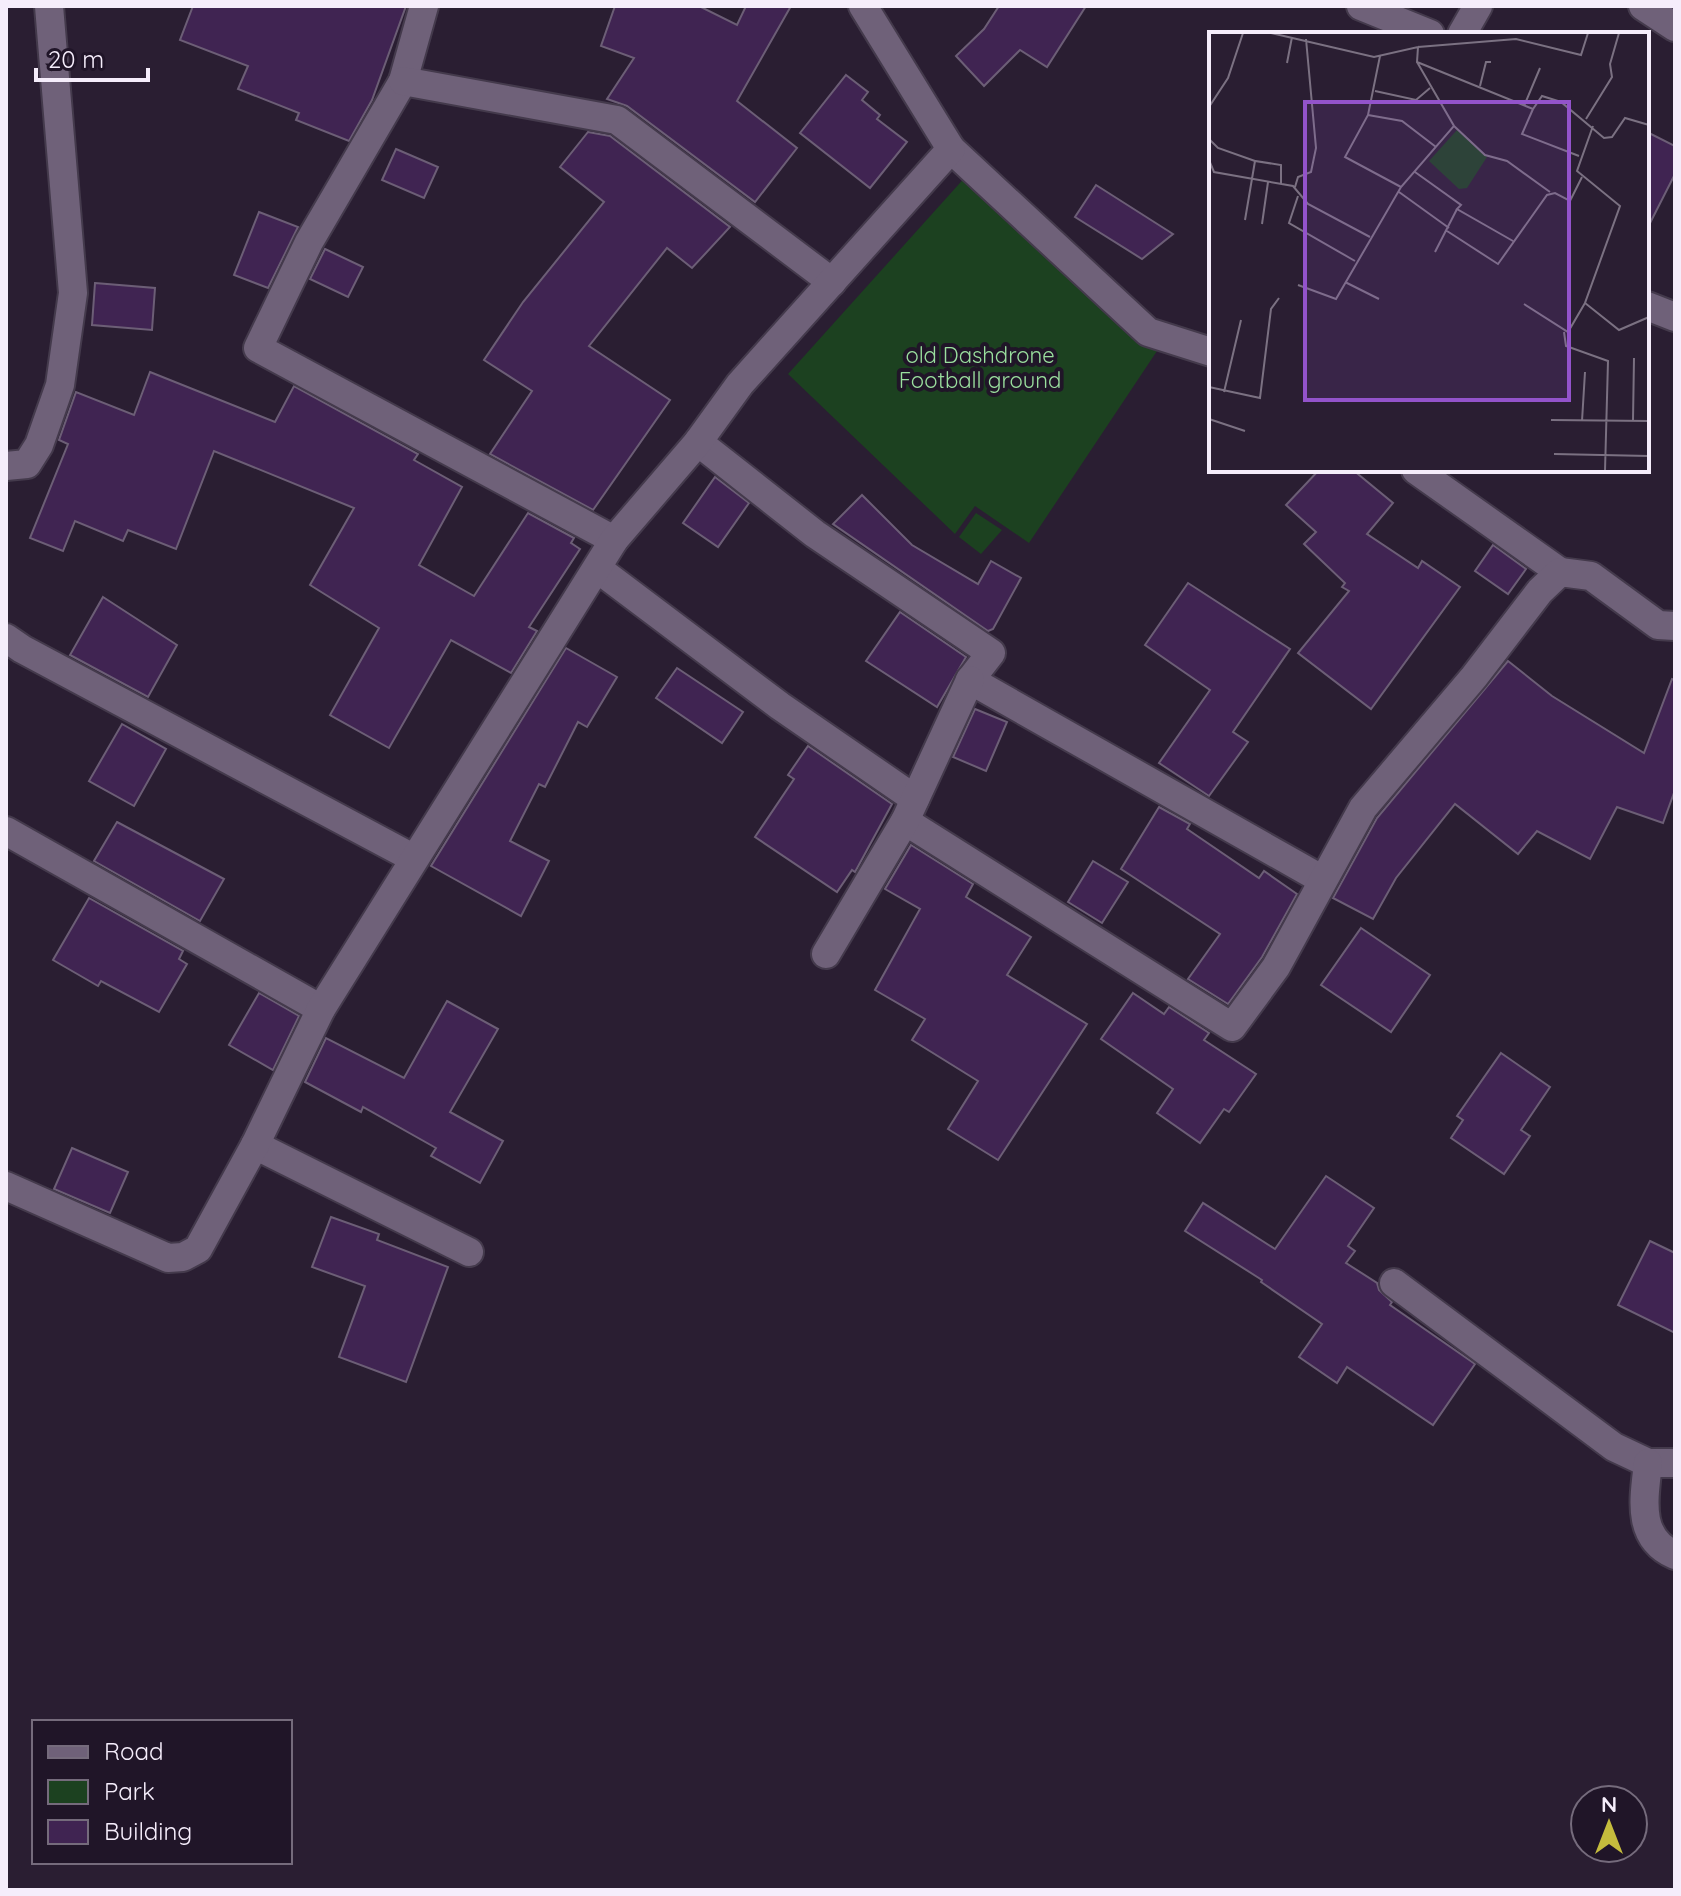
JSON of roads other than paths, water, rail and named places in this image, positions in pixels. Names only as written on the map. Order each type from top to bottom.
[{"type":"street","points":[[6,466],[27,464],[53,410],[60,385],[73,293],[49,6]]},
{"type":"street","points":[[424,6],[403,81],[309,242],[258,348],[614,540]]},
{"type":"street","points":[[863,6],[951,149],[1148,332],[1209,351]]},
{"type":"street","points":[[1361,6],[1399,13],[1427,32]]},
{"type":"street","points":[[1463,32],[1478,6]]},
{"type":"street","points":[[1643,6],[1675,27]]},
{"type":"street","points":[[403,81],[617,120],[832,282]]},
{"type":"street","points":[[6,1186],[168,1258],[183,1257],[198,1249],[255,1145],[321,1009],[614,540],[698,442],[740,384],[951,149]]},
{"type":"street","points":[[1649,307],[1675,317]]},
{"type":"street","points":[[698,442],[815,534],[991,653],[970,680],[910,810],[826,954]]},
{"type":"street","points":[[1419,472],[1560,572],[1591,576],[1658,625],[1675,626]]},
{"type":"street","points":[[598,569],[780,706],[910,810],[1232,1027],[1276,967],[1363,808],[1474,677],[1540,591],[1560,572]]},
{"type":"street","points":[[6,638],[413,858]]},
{"type":"street","points":[[970,680],[1323,880]]},
{"type":"street","points":[[6,831],[321,1009]]},
{"type":"street","points":[[255,1145],[469,1252]]},
{"type":"street","points":[[1394,1283],[1614,1447],[1662,1463],[1642,1514],[1659,1548],[1675,1555]]},
{"type":"park label","name":"old Dashdrone Football ground","points":[[980,368]]}]
